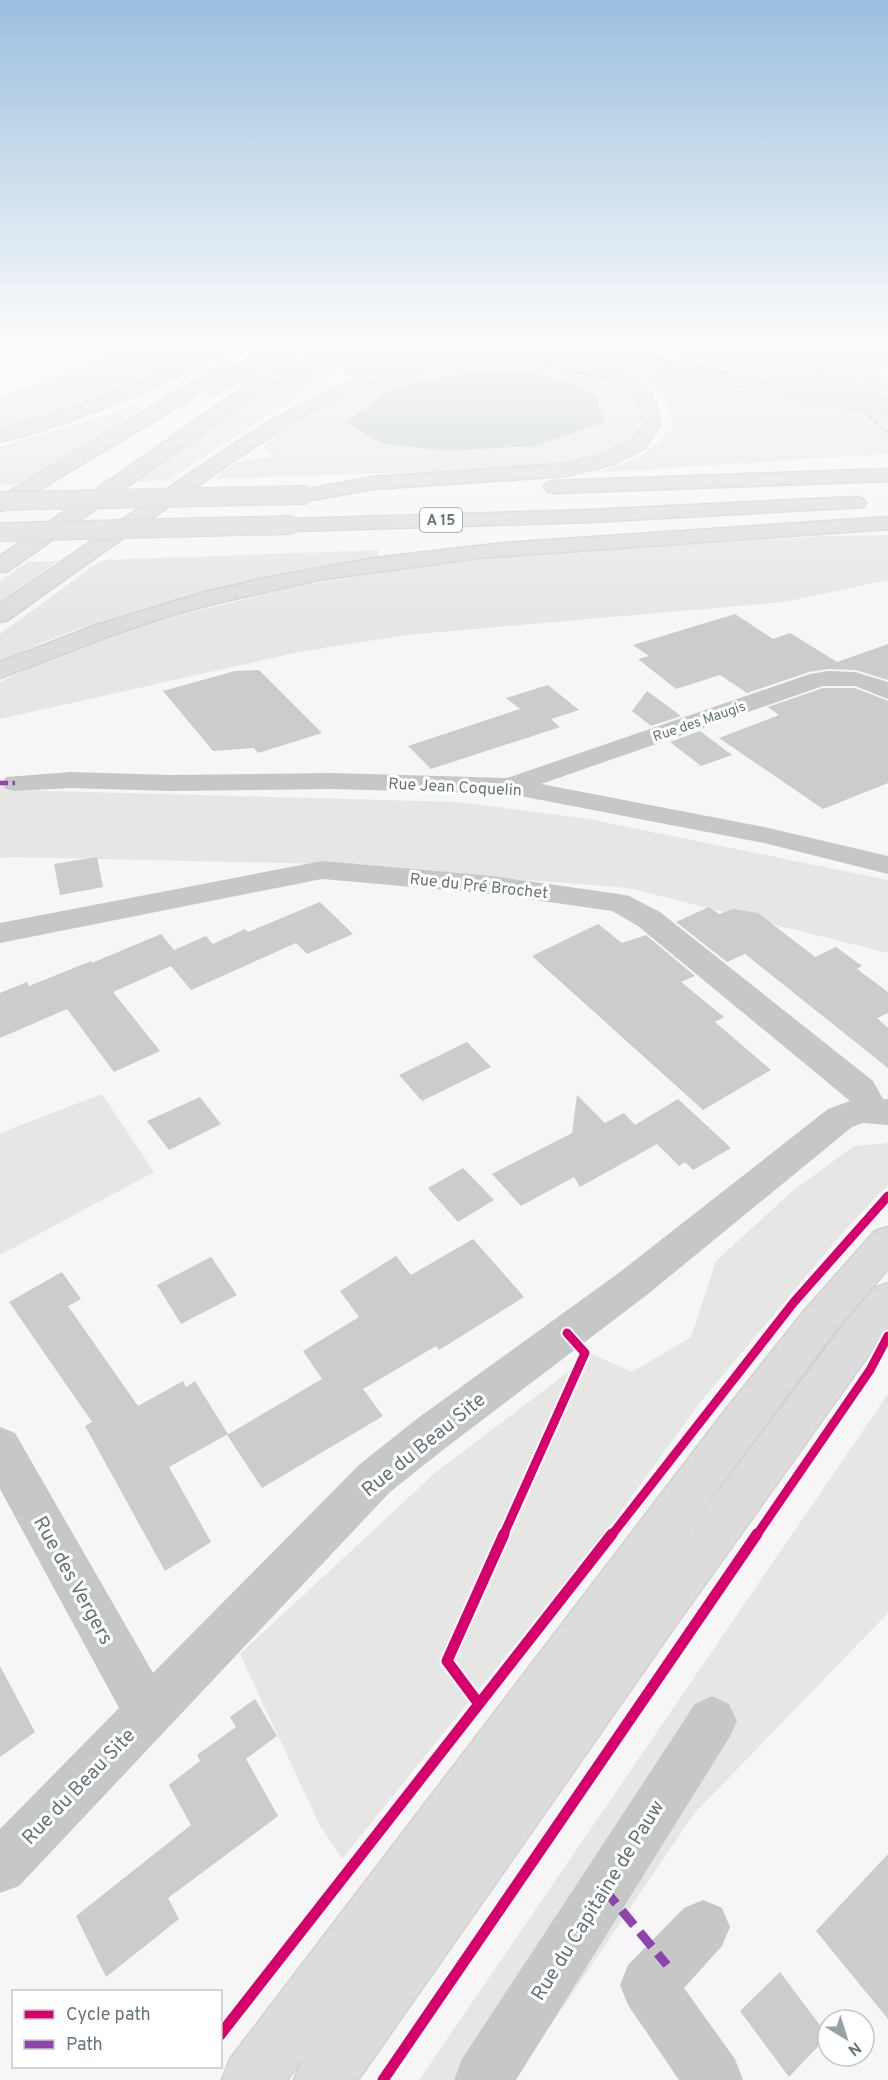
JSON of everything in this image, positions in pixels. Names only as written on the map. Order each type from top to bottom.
[{"type":"main road","points":[[0,503],[114,436]]},
{"type":"main road","points":[[0,566],[186,436]]},
{"type":"main road","points":[[36,590],[200,465],[244,436]]},
{"type":"main road","points":[[0,615],[261,436]]},
{"type":"main road","points":[[306,495],[373,483],[566,470],[606,460],[638,444],[644,436]]},
{"type":"main road","points":[[0,550],[123,457]]},
{"type":"main road","name":"A 15","points":[[0,503],[888,475]]},
{"type":"main road","name":"A 15","points":[[0,532],[614,515],[857,503],[882,516]]},
{"type":"main road","points":[[0,671],[52,647],[161,610],[260,585],[346,569],[441,556],[882,516]]},
{"type":"main road","points":[[0,538],[63,531]]},
{"type":"main road","points":[[252,2080],[735,1431],[818,1323],[888,1242]]},
{"type":"main road","points":[[323,2080],[659,1608],[859,1335],[888,1300]]},
{"type":"street","name":"Rue des Maugis","points":[[510,786],[819,680],[838,676],[861,681],[888,692]]},
{"type":"street","name":"Rue Jean Coquelin","points":[[15,783],[71,780],[170,783],[332,781],[510,786],[764,835],[888,865]]},
{"type":"street","name":"Rue du Pré Brochet","points":[[0,933],[322,870],[492,885],[619,903],[649,919],[861,1090],[880,1111]]},
{"type":"street","name":"Rue du Beau Site","points":[[0,1868],[375,1478],[433,1432],[634,1283],[840,1118],[851,1113],[880,1111]]},
{"type":"street","name":"Rue des Vergers","points":[[0,1447],[149,1713]]},
{"type":"street","name":"Rue du Capitaine de Pauw","points":[[483,2080],[712,1721]]},
{"type":"street","points":[[703,1927],[648,1985],[714,2080]]},
{"type":"shaded area","points":[[36,436],[101,436],[29,484],[0,485],[0,447]]},
{"type":"shaded area","points":[[197,436],[236,436],[168,480],[135,482]]},
{"type":"shaded area","points":[[278,436],[631,436],[610,451],[598,456],[533,468],[214,479],[237,462],[277,456],[263,447]]},
{"type":"shaded area","points":[[369,436],[563,436],[534,446],[446,451],[381,443]]},
{"type":"shaded area","points":[[664,436],[872,436],[888,450],[888,454],[593,473],[637,458]]},
{"type":"shaded area","points":[[872,436],[888,436],[888,450]]},
{"type":"shaded area","points":[[888,535],[888,580],[785,602],[406,635],[299,652],[0,719],[0,682],[36,665],[151,622],[299,586],[466,559],[824,536]]},
{"type":"shaded area","points":[[378,550],[379,557],[261,580],[183,598],[105,620],[58,636],[0,662],[0,634],[102,560]]},
{"type":"shaded area","points":[[58,561],[0,603],[0,581],[28,562]]},
{"type":"shaded area","points":[[0,783],[12,790],[457,802],[589,819],[888,880],[888,953],[629,888],[327,864],[0,858]]},
{"type":"shaded area","points":[[102,1094],[154,1172],[0,1255],[0,1133]]},
{"type":"shaded area","points":[[888,1143],[888,1185],[845,1230],[702,1400],[602,1537],[342,1859],[319,1824],[240,1654],[436,1472],[592,1354],[632,1372],[691,1337],[716,1261],[790,1193],[854,1146]]},
{"type":"shaded area","points":[[888,1394],[888,1613],[693,1815],[514,2080],[419,2080]]},
{"type":"building","points":[[735,614],[773,639],[790,633],[837,662],[888,644],[888,680],[856,670],[828,669],[809,672],[747,693],[720,675],[676,689],[638,659],[649,656],[633,645]]},
{"type":"building","points":[[259,670],[322,733],[258,753],[254,748],[213,751],[163,691],[235,671]]},
{"type":"building","points":[[548,685],[579,710],[551,719],[560,727],[431,769],[408,746],[520,709],[506,698]]},
{"type":"building","points":[[823,688],[855,688],[888,701],[888,783],[823,809],[719,738],[779,715],[768,707]]},
{"type":"building","points":[[647,691],[681,716],[651,726],[632,711]]},
{"type":"building","points":[[700,731],[732,755],[701,766],[670,742]]},
{"type":"building","points":[[97,857],[103,887],[60,895],[54,864]]},
{"type":"building","points":[[320,902],[353,934],[307,954],[296,943],[191,990],[171,966],[113,992],[160,1051],[114,1072],[67,1009],[0,1038],[0,993],[27,982],[29,986],[91,961],[92,963],[161,934],[174,950],[206,936],[213,944],[245,929],[248,932]]},
{"type":"building","points":[[709,907],[719,914],[733,909],[758,913],[815,957],[836,947],[862,966],[857,969],[888,992],[888,1013],[877,1018],[888,1028],[888,1068],[745,954],[727,962],[676,922]]},
{"type":"building","points":[[598,924],[622,943],[646,935],[695,976],[681,982],[724,1017],[715,1022],[771,1070],[703,1110],[532,956]]},
{"type":"building","points":[[467,1042],[491,1067],[422,1101],[399,1075]]},
{"type":"building","points":[[577,1095],[605,1123],[624,1113],[635,1125],[678,1099],[731,1148],[693,1170],[685,1162],[679,1166],[657,1144],[580,1187],[574,1177],[521,1206],[492,1174],[572,1133]]},
{"type":"building","points":[[200,1097],[221,1124],[169,1150],[147,1121]]},
{"type":"building","points":[[463,1168],[494,1200],[458,1222],[428,1188]]},
{"type":"building","points":[[473,1239],[524,1297],[439,1350],[436,1346],[363,1389],[383,1416],[262,1488],[227,1435],[322,1379],[303,1351],[359,1317],[340,1291],[396,1256],[411,1275]]},
{"type":"building","points":[[211,1257],[237,1295],[181,1324],[157,1285]]},
{"type":"building","points":[[62,1272],[81,1299],[68,1306],[138,1406],[183,1381],[186,1387],[195,1381],[228,1434],[169,1467],[211,1542],[165,1571],[85,1426],[92,1422],[9,1302]]},
{"type":"building","points":[[0,1666],[35,1732],[0,1757]]},
{"type":"building","points":[[255,1699],[277,1736],[246,1759],[278,1816],[168,1898],[179,1919],[106,1977],[76,1916],[191,1825],[169,1785],[200,1761],[197,1755],[236,1727],[230,1717]]},
{"type":"building","points":[[888,1854],[888,2019],[816,1931]]},
{"type":"building","points":[[780,1972],[816,2020],[816,2049],[789,2077],[740,2011]]},
{"type":"marked path","points":[[0,783],[15,783]]},
{"type":"marked path","points":[[604,1889],[667,1965]]},
{"type":"cycle path","points":[[222,2032],[794,1302],[888,1196]]},
{"type":"cycle path","points":[[479,1704],[447,1661],[585,1353],[567,1333]]},
{"type":"cycle path","points":[[383,2080],[870,1370],[888,1336]]}]
